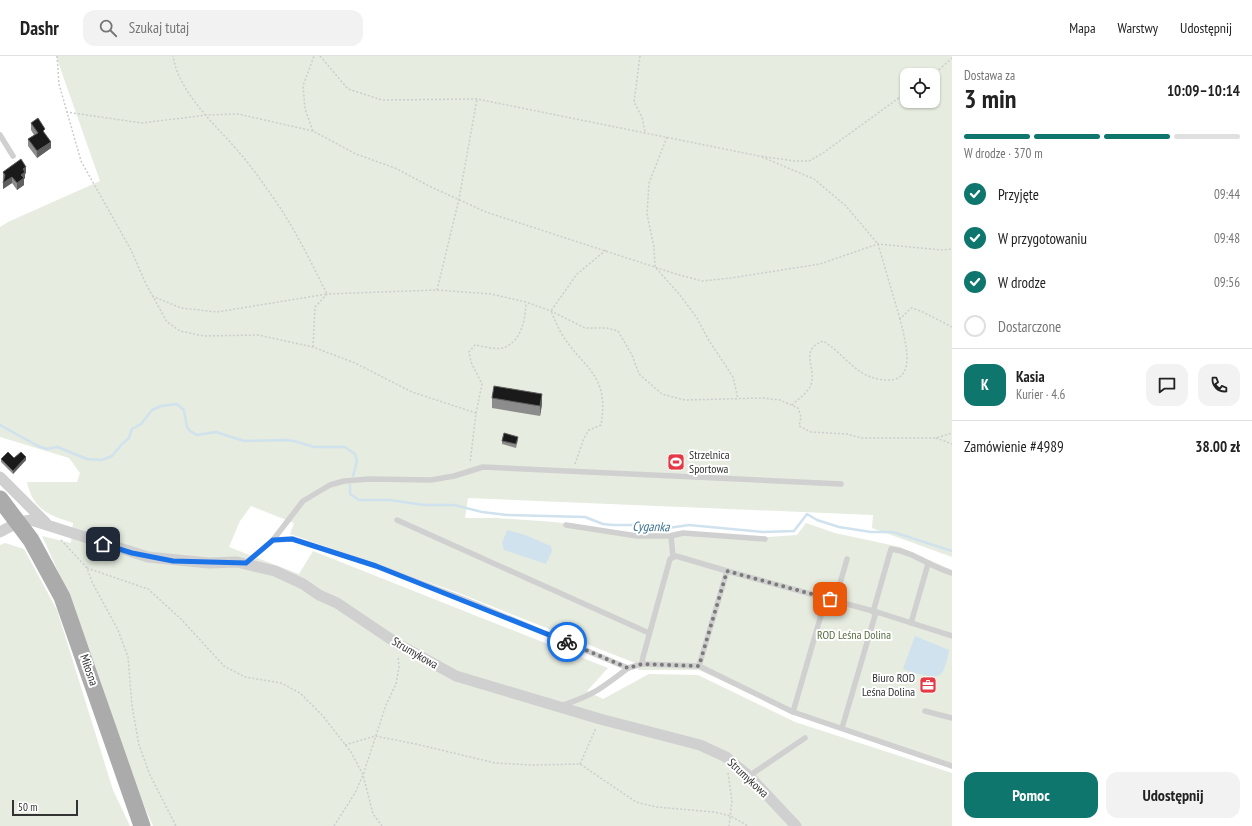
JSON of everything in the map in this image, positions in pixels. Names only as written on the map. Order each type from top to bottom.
[{"type":"main road","name":"Miłosna","points":[[0,499],[31,540],[62,597],[142,826]]},
{"type":"street","points":[[0,476],[48,525]]},
{"type":"street","name":"Strumykowa","points":[[18,522],[31,520],[148,557],[202,562],[246,563],[275,571],[303,584],[319,595],[337,603],[398,644],[456,676],[600,719],[700,745],[726,757],[749,776],[796,826]]},
{"type":"street","points":[[0,532],[18,522]]},
{"type":"lane","points":[[0,136],[13,156]]},
{"type":"lane","points":[[246,563],[273,540],[303,500],[330,485],[344,481],[369,479],[431,480],[454,476],[483,467],[841,484]]},
{"type":"lane","points":[[397,520],[649,633]]},
{"type":"lane","points":[[566,526],[637,536],[671,536],[682,533],[765,539]]},
{"type":"lane","points":[[642,664],[642,657],[670,559],[672,557],[671,536]]},
{"type":"lane","points":[[273,540],[292,539],[376,566],[470,602],[628,668]]},
{"type":"lane","points":[[842,728],[875,612],[891,549],[903,550],[928,564],[952,573]]},
{"type":"lane","points":[[672,557],[826,598],[952,636]]},
{"type":"lane","points":[[835,601],[847,559]]},
{"type":"lane","points":[[911,623],[928,564]]},
{"type":"lane","points":[[699,666],[727,571]]},
{"type":"lane","points":[[793,712],[826,598]]},
{"type":"lane","points":[[560,706],[585,698],[602,689],[628,668],[642,664],[699,666],[793,712],[952,766]]},
{"type":"lane","points":[[925,711],[952,718]]},
{"type":"lane","points":[[749,776],[804,738]]},
{"type":"path","points":[[57,56],[59,84],[81,161],[131,250],[152,296],[167,322],[180,331],[204,336],[258,335],[313,347],[355,364],[412,392],[476,413]]},
{"type":"path","points":[[173,56],[174,65],[188,90],[206,115],[239,151],[271,194],[300,240],[327,294]]},
{"type":"path","points":[[313,131],[305,109],[303,86],[314,56]]},
{"type":"path","points":[[320,56],[348,89],[382,100],[477,99],[759,156],[795,161],[809,161],[900,97]]},
{"type":"path","points":[[640,56],[634,102],[642,117],[645,132]]},
{"type":"path","points":[[940,68],[952,58]]},
{"type":"path","points":[[437,290],[459,199],[477,99]]},
{"type":"path","points":[[66,112],[142,123],[206,115],[238,114],[313,131],[356,154],[395,168],[429,186],[486,212],[702,281],[820,264],[878,244],[942,250],[952,249]]},
{"type":"path","points":[[667,137],[649,183],[647,214],[654,247],[655,267],[680,295],[697,318],[733,378],[738,399]]},
{"type":"path","points":[[759,156],[814,179],[846,206],[878,244],[900,319],[908,355],[907,368],[902,375],[893,380],[881,380],[863,373],[846,361],[831,346],[823,341],[814,345],[810,350],[812,374],[810,387],[792,405]]},
{"type":"path","points":[[551,311],[577,274],[606,250]]},
{"type":"path","points":[[152,296],[181,308],[218,312],[327,294],[437,290],[491,294],[526,302],[551,311],[585,328],[607,328],[618,331],[632,355],[639,374],[662,394],[684,400],[763,398],[780,400],[798,408],[800,412],[799,426],[811,432],[847,434],[861,438],[936,438],[952,433]]},
{"type":"path","points":[[313,347],[315,307],[327,294]]},
{"type":"path","points":[[470,470],[476,413],[482,384],[470,362],[469,352],[475,345],[502,348],[513,341],[521,331],[526,302]]},
{"type":"path","points":[[900,319],[910,308],[921,311],[952,327]]},
{"type":"path","points":[[551,311],[560,331],[597,378],[604,406],[601,425],[589,430],[584,438],[573,471]]},
{"type":"path","points":[[936,438],[952,444]]},
{"type":"path","points":[[48,525],[87,568],[92,582],[118,630],[128,657],[132,706],[139,745],[150,775],[176,826]]},
{"type":"path","points":[[87,568],[148,589],[181,619],[224,666],[245,677],[281,683],[300,693],[322,715],[345,745],[363,775],[373,814],[382,826]]},
{"type":"path","points":[[334,826],[355,793],[363,775],[386,705],[396,684],[399,666],[398,644]]},
{"type":"path","points":[[580,764],[600,719]]},
{"type":"path","points":[[345,745],[375,736],[416,744],[494,763],[531,765],[580,764],[636,802],[656,807],[714,812],[731,816],[748,826]]},
{"type":"path","points":[[726,757],[732,801],[729,826]]},
{"type":"green space","name":"ROD Leśna Dolina","points":[[56,56],[952,56],[952,557],[872,528],[873,515],[468,498],[465,518],[496,518],[555,522],[638,534],[658,534],[679,531],[768,537],[797,535],[806,523],[835,533],[900,547],[952,570],[952,769],[793,714],[699,670],[639,670],[635,663],[456,592],[290,534],[294,523],[251,506],[240,521],[229,547],[299,574],[313,551],[608,668],[587,691],[603,699],[649,674],[698,675],[795,722],[952,773],[952,826],[153,826],[129,767],[84,634],[42,536],[71,543],[73,523],[49,514],[43,510],[33,499],[27,482],[77,482],[80,473],[69,458],[0,437],[0,227],[100,181]]},
{"type":"green space","points":[[5,543],[24,549],[57,610],[113,790],[130,826],[0,826],[0,545]]},
{"type":"water","points":[[507,530],[525,535],[551,546],[552,551],[546,564],[504,550],[502,543]]},
{"type":"water","points":[[915,636],[949,650],[945,666],[941,674],[938,676],[928,676],[903,669]]},
{"type":"building","points":[[38,118],[45,129],[43,131],[51,142],[37,151],[28,139],[38,133],[31,123]]},
{"type":"building","points":[[21,159],[26,167],[23,169],[25,172],[21,175],[24,178],[17,183],[12,177],[3,183],[5,175],[3,172]]},
{"type":"building","points":[[494,386],[542,394],[540,406],[492,398]]},
{"type":"building","points":[[504,433],[518,437],[516,444],[502,441]]},
{"type":"building","points":[[8,452],[14,458],[21,452],[26,457],[13,471],[1,459]]},
{"type":"waterway","points":[[0,425],[38,446],[47,449],[57,447],[87,459],[102,460],[112,456],[129,438],[132,429],[141,424],[152,410],[161,406],[177,404],[184,410],[187,427],[190,431],[197,435],[216,432],[244,441],[285,440],[314,447],[345,447],[355,454],[357,461],[353,476]]},
{"type":"waterway","name":"Cyganka","points":[[350,485],[350,494],[359,500],[390,500],[424,505],[454,505],[482,512],[507,515],[585,517],[603,524],[638,525],[661,529],[689,525],[763,532],[794,531],[807,514],[817,520],[839,527],[871,532],[893,532],[952,551]]},
{"type":"way so far","points":[[567,642],[628,668],[642,664],[699,666],[727,571],[830,599]]},
{"type":"place","name":"Strzelnica Sportowa","points":[[676,462]]},
{"type":"place","name":"Biuro ROD Leśna Dolina","points":[[928,685]]},
{"type":"route","points":[[103,544],[148,557],[173,561],[246,563],[273,540],[292,539],[376,566],[463,599],[567,642]]}]
